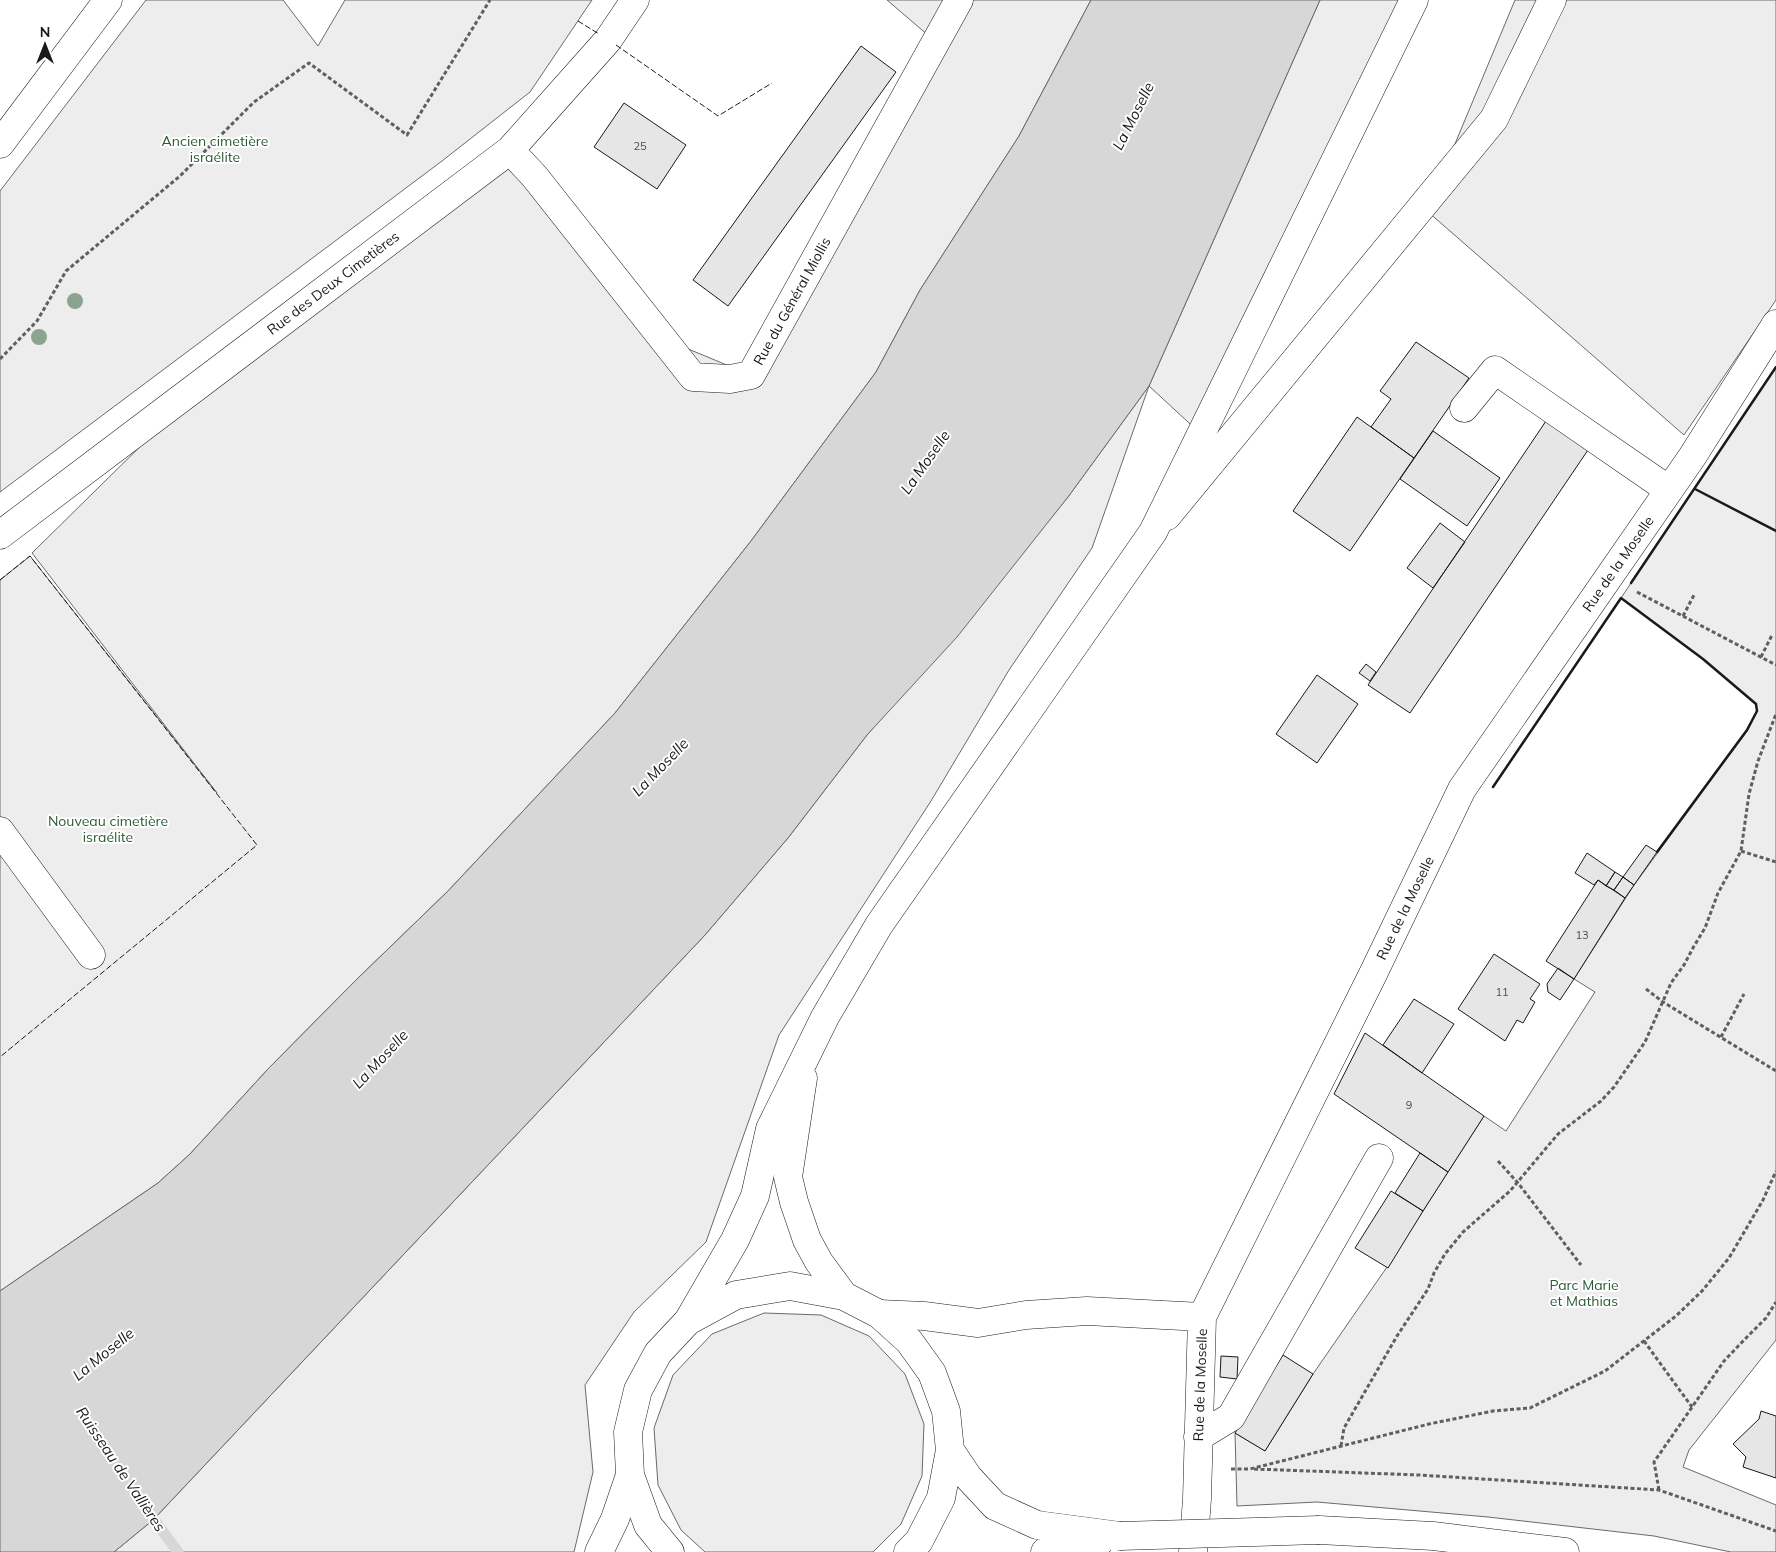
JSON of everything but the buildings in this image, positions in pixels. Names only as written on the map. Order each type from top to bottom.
[{"type":"street","points":[[0,144],[108,0]]},
{"type":"street","name":"Rue des Deux Cimetières","points":[[0,535],[510,150],[608,40],[635,0]]},
{"type":"street","name":"Rue du Général Miollis","points":[[510,150],[535,177],[693,377],[730,379],[751,375],[959,0]]},
{"type":"street","points":[[1153,532],[1414,0]]},
{"type":"street","points":[[670,1552],[648,1525],[630,1475],[628,1432],[638,1390],[658,1353],[688,1321],[735,1240],[755,1196],[770,1129],[825,1016],[879,925],[1153,532],[1494,119],[1552,0]]},
{"type":"street","name":"Rue de la Moselle","points":[[1193,1552],[1197,1499],[1202,1317],[1372,976],[1462,789],[1692,457],[1776,324]]},
{"type":"street","points":[[1464,408],[1495,370],[1669,490]]},
{"type":"street","points":[[0,831],[92,955]]},
{"type":"street","points":[[807,1050],[788,1177],[807,1240],[819,1262],[844,1296]]},
{"type":"street","points":[[1198,1437],[1230,1417],[1379,1158]]},
{"type":"street","points":[[688,1321],[736,1295],[790,1286],[844,1296],[879,1314],[909,1340],[932,1373],[946,1411],[950,1450],[942,1498],[919,1541],[908,1552]]},
{"type":"street","points":[[879,1314],[924,1316],[978,1323],[1026,1315],[1087,1311],[1202,1317]]},
{"type":"street","points":[[950,1450],[968,1477],[995,1506],[1037,1525],[1120,1536],[1319,1530],[1433,1536],[1565,1552]]},
{"type":"street","points":[[599,1552],[615,1518],[630,1475]]},
{"type":"street","points":[[1045,1552],[1120,1536]]},
{"type":"path","points":[[0,359],[37,321],[66,271],[180,176],[254,102],[309,63],[407,135],[490,0]]},
{"type":"path","points":[[1609,577],[1776,665]]},
{"type":"path","points":[[1683,616],[1694,595]]},
{"type":"path","points":[[1761,657],[1772,635]]},
{"type":"path","points":[[1341,1446],[1344,1428],[1428,1289],[1434,1273],[1445,1254],[1463,1232],[1510,1192],[1558,1134],[1601,1101],[1614,1087],[1645,1042],[1671,983],[1684,965],[1705,928],[1718,893],[1741,851],[1749,794],[1758,762],[1776,714]]},
{"type":"path","points":[[1741,851],[1776,862]]},
{"type":"path","points":[[1646,989],[1663,1002],[1776,1071]]},
{"type":"path","points":[[1721,1037],[1744,994]]},
{"type":"path","points":[[1498,1161],[1518,1183],[1581,1265]]},
{"type":"path","points":[[1250,1469],[1429,1424],[1493,1411],[1530,1408],[1605,1371],[1676,1316],[1702,1291],[1729,1258],[1763,1200],[1776,1172]]},
{"type":"path","points":[[1659,1490],[1654,1462],[1724,1362],[1766,1318],[1776,1302]]},
{"type":"path","points":[[1644,1341],[1692,1407]]},
{"type":"path","points":[[1197,1470],[1250,1469],[1419,1475],[1659,1490],[1776,1531]]},
{"type":"shaded area","name":"Ancien cimetière israélite","points":[[146,0],[283,0],[318,46],[345,0],[592,0],[530,92],[442,161],[0,492],[0,191]]},
{"type":"shaded area","points":[[887,0],[1091,0],[1019,136],[920,290],[876,372],[751,541],[615,713],[448,891],[268,1069],[190,1154],[158,1183],[0,1291],[0,580],[30,556],[217,793],[32,553],[219,369],[510,150],[535,177],[584,217],[640,298],[681,346],[734,368],[758,361],[936,42]]},
{"type":"shaded area","points":[[1320,0],[1414,0],[1201,434],[1149,386]]},
{"type":"shaded area","points":[[1515,0],[1776,0],[1776,300],[1684,435],[1427,211]]},
{"type":"shaded area","name":"Parc Marie et Mathias","points":[[1776,367],[1776,1340],[1689,1450],[1683,1467],[1776,1505],[1776,1552],[1731,1552],[1654,1536],[1488,1517],[1317,1502],[1237,1506],[1235,1433],[1265,1451],[1313,1374],[1387,1267],[1484,1116],[1506,1131],[1595,992],[1574,979],[1634,885],[1748,730],[1757,711],[1756,704],[1703,659],[1621,598]]},
{"type":"shaded area","points":[[1149,386],[1092,548],[1009,670],[931,801],[779,1035],[706,1242],[634,1312],[585,1385],[593,1472],[574,1552],[114,1552],[153,1520],[705,935],[788,838],[867,735],[1012,566],[1068,497]]},
{"type":"shaded area","points":[[764,1313],[821,1315],[869,1336],[905,1374],[924,1424],[922,1476],[901,1524],[873,1552],[705,1552],[681,1530],[658,1485],[654,1428],[673,1375],[712,1334]]},
{"type":"water","name":"La Moselle","points":[[1091,0],[1320,0],[1149,386],[1068,497],[957,637],[867,735],[788,838],[705,935],[153,1520],[114,1552],[0,1552],[0,1291],[158,1183],[190,1154],[268,1069],[448,891],[615,713],[751,541],[876,372],[920,290],[1019,136]]},
{"type":"waterway","name":"Ruisseau de Vallières","points":[[146,1509],[178,1552]]},
{"type":"fence","points":[[578,21],[599,34]]},
{"type":"fence","points":[[616,45],[718,116],[772,83]]},
{"type":"fence","points":[[0,580],[30,556],[257,845],[0,1057]]},
{"type":"wall","points":[[1631,583],[1776,367]]},
{"type":"wall","points":[[1695,489],[1776,531]]},
{"type":"wall","points":[[1493,787],[1621,598],[1703,659],[1756,704],[1757,711],[1747,730],[1657,852]]},
{"type":"park label","name":"Nouveau cimetière israélite","points":[[108,830]]}]
